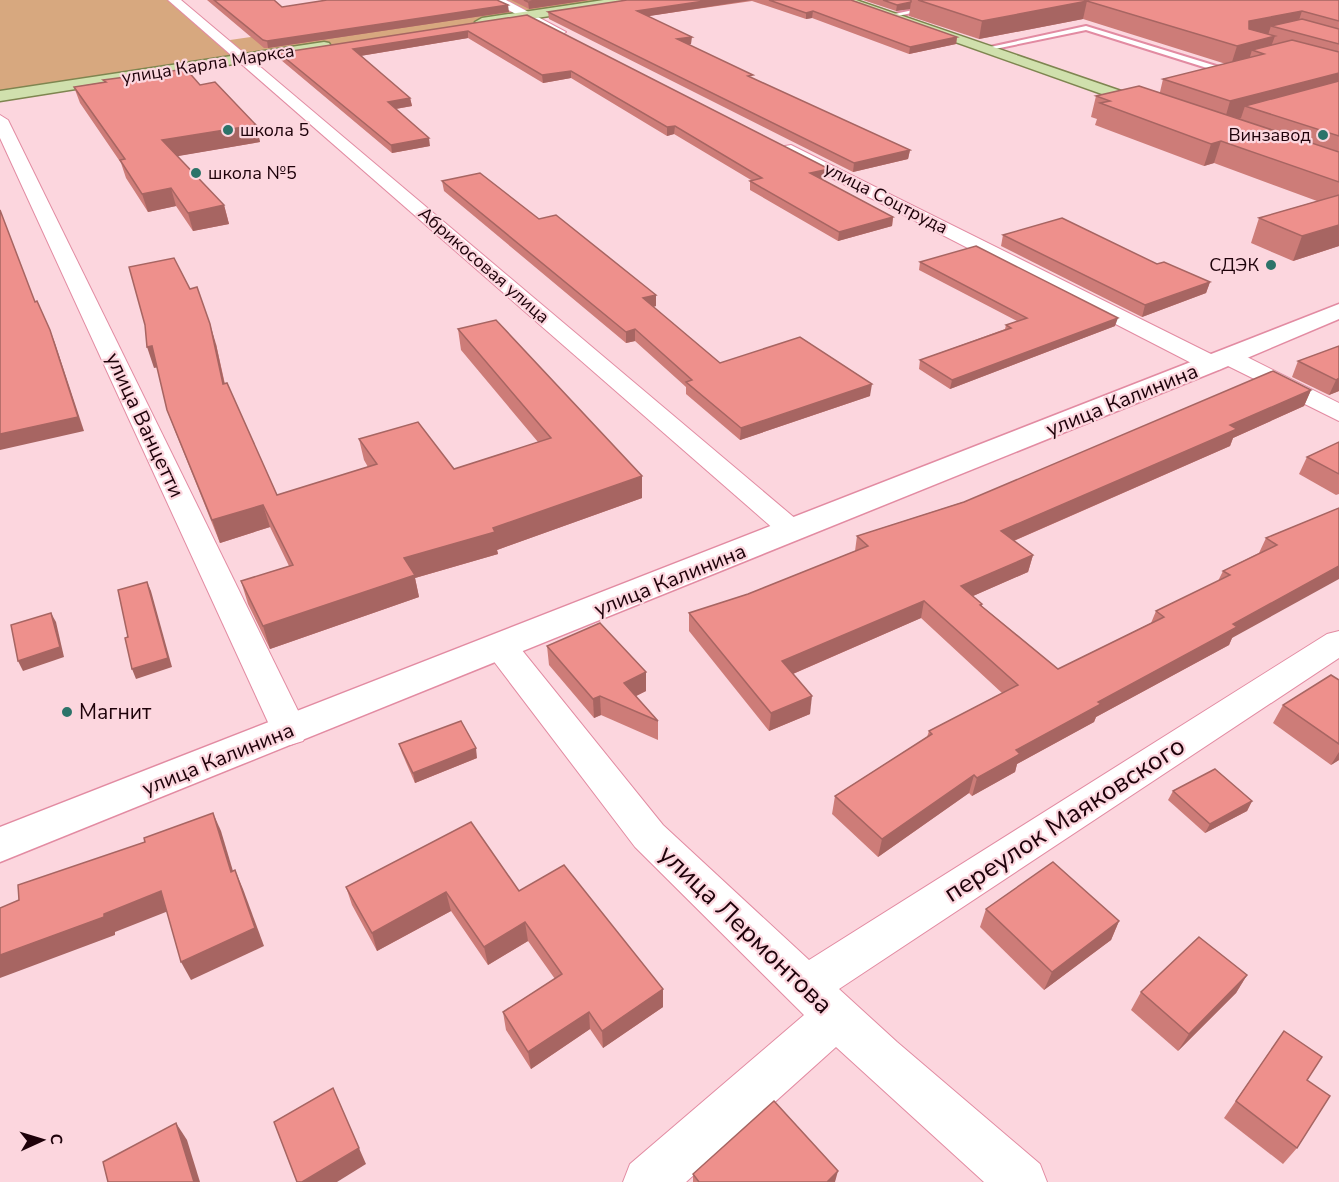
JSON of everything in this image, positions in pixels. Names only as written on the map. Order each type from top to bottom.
[{"type":"main road","points":[[467,24],[630,0]]},
{"type":"main road","points":[[843,0],[1172,113]]},
{"type":"main road","name":"улица Карла Маркса","points":[[199,45],[223,41]]},
{"type":"main road","name":"улица Карла Маркса","points":[[0,96],[244,48],[337,44]]},
{"type":"main road","name":"улица Калинина","points":[[0,845],[793,531],[1339,311]]},
{"type":"street","name":"Абрикосовая улица","points":[[174,0],[223,41],[244,48],[793,531]]},
{"type":"street","points":[[496,1],[579,42]]},
{"type":"street","name":"улица Ванцетти","points":[[0,120],[290,731]]},
{"type":"street","name":"улица Соцтруда","points":[[779,144],[1221,360],[1339,412]]},
{"type":"street","name":"улица Лермонтова","points":[[501,647],[649,836],[880,1058],[1022,1182]]},
{"type":"street","name":"переулок Маяковского","points":[[648,1182],[821,1001],[1333,653]]},
{"type":"lane","points":[[888,16],[970,0]]},
{"type":"lane","points":[[985,49],[1086,28],[1226,71],[1245,66]]},
{"type":"shaded area","points":[[0,0],[174,0],[223,41],[506,0],[632,0],[0,96]]},
{"type":"building","points":[[214,0],[274,0],[282,7],[327,0],[497,0],[508,5],[267,41]]},
{"type":"building","points":[[627,0],[711,0],[637,11],[692,37],[677,39],[753,75],[748,76],[910,150],[854,163],[548,12]]},
{"type":"building","points":[[769,0],[851,0],[957,37],[910,47],[813,11],[806,13]]},
{"type":"building","points":[[883,0],[911,0],[911,2],[897,5]]},
{"type":"building","points":[[918,0],[1339,0],[1339,21],[1302,11],[1249,21],[1249,29],[1275,36],[1237,46],[1087,1],[982,21]]},
{"type":"building","points":[[527,15],[829,169],[810,173],[893,217],[839,232],[750,181],[762,178],[675,126],[667,127],[571,71],[542,75],[468,31],[353,49],[410,98],[388,102],[429,138],[391,145],[279,53]]},
{"type":"building","points":[[1302,19],[1339,29],[1339,44],[1271,26]]},
{"type":"building","points":[[1292,40],[1339,52],[1339,73],[1230,101],[1163,79],[1264,54],[1252,50]]},
{"type":"building","points":[[186,69],[200,85],[215,82],[256,125],[162,140],[224,205],[188,213],[171,188],[142,194],[120,160],[125,159],[74,87],[106,82],[103,80]]},
{"type":"building","points":[[1339,81],[1339,136],[1245,106]]},
{"type":"building","points":[[1139,86],[1339,152],[1339,182],[1221,141],[1211,144],[1100,103],[1110,101],[1096,96]]},
{"type":"building","points":[[480,173],[539,219],[556,215],[656,295],[643,298],[720,363],[800,337],[872,384],[741,428],[686,382],[692,380],[635,329],[626,332],[442,181]]},
{"type":"building","points":[[1339,195],[1339,225],[1302,236],[1259,218]]},
{"type":"building","points":[[0,210],[35,302],[37,301],[50,330],[78,417],[0,434]]},
{"type":"building","points":[[1062,218],[1157,264],[1164,262],[1210,282],[1145,305],[1003,235]]},
{"type":"building","points":[[976,246],[1118,318],[952,380],[920,360],[1011,328],[1006,325],[1027,318],[920,262]]},
{"type":"building","points":[[174,258],[190,289],[197,287],[210,324],[223,384],[227,383],[277,495],[377,464],[359,439],[418,422],[454,469],[551,438],[458,329],[496,320],[642,476],[493,528],[495,532],[404,558],[415,575],[263,626],[241,581],[293,565],[263,505],[212,520],[167,410],[152,346],[147,347],[145,325],[129,267]]},
{"type":"building","points":[[1339,346],[1339,378],[1336,380],[1298,361]]},
{"type":"building","points":[[1273,371],[1311,390],[1230,425],[1237,429],[1001,531],[1033,555],[961,586],[982,604],[980,605],[1058,669],[1164,617],[1156,611],[1230,575],[1223,571],[1277,545],[1266,538],[1339,508],[1339,566],[1233,624],[1237,627],[1098,702],[1101,704],[1016,750],[1020,754],[977,778],[974,775],[882,839],[835,796],[932,734],[929,731],[1018,685],[924,601],[782,661],[812,696],[771,713],[689,613],[748,594],[868,546],[857,536],[964,502]]},
{"type":"building","points":[[1339,442],[1339,474],[1307,457]]},
{"type":"building","points":[[147,582],[168,658],[132,669],[118,590]]},
{"type":"building","points":[[51,613],[60,647],[18,661],[11,625]]},
{"type":"building","points":[[600,623],[646,672],[624,683],[658,721],[600,696],[593,699],[547,646]]},
{"type":"building","points":[[1331,675],[1339,680],[1339,744],[1283,705]]},
{"type":"building","points":[[461,721],[476,748],[413,773],[399,744]]},
{"type":"building","points":[[1215,769],[1252,801],[1210,824],[1173,791]]},
{"type":"building","points":[[213,813],[231,872],[235,870],[255,928],[181,962],[161,891],[104,914],[104,917],[0,955],[0,908],[19,900],[18,885],[145,842],[144,838]]},
{"type":"building","points":[[471,822],[519,891],[564,865],[663,989],[602,1031],[589,1012],[528,1052],[503,1012],[562,974],[525,922],[484,947],[446,892],[372,933],[346,887]]},
{"type":"building","points":[[1053,862],[1119,921],[1052,972],[986,909]]},
{"type":"building","points":[[1199,937],[1247,975],[1189,1034],[1141,992]]},
{"type":"building","points":[[1284,1031],[1322,1057],[1307,1080],[1330,1096],[1297,1148],[1236,1101]]},
{"type":"building","points":[[333,1088],[359,1148],[302,1182],[297,1182],[274,1122]]},
{"type":"building","points":[[774,1101],[838,1171],[827,1182],[699,1182],[693,1174]]},
{"type":"building","points":[[176,1123],[194,1182],[108,1182],[103,1162]]},
{"type":"place","name":"школа 5","points":[[228,130]]},
{"type":"place","name":"Винзавод","points":[[1323,135]]},
{"type":"place","name":"школа №5","points":[[196,173]]},
{"type":"place","name":"СДЭК","points":[[1271,265]]},
{"type":"place","name":"Магнит","points":[[67,712]]}]
